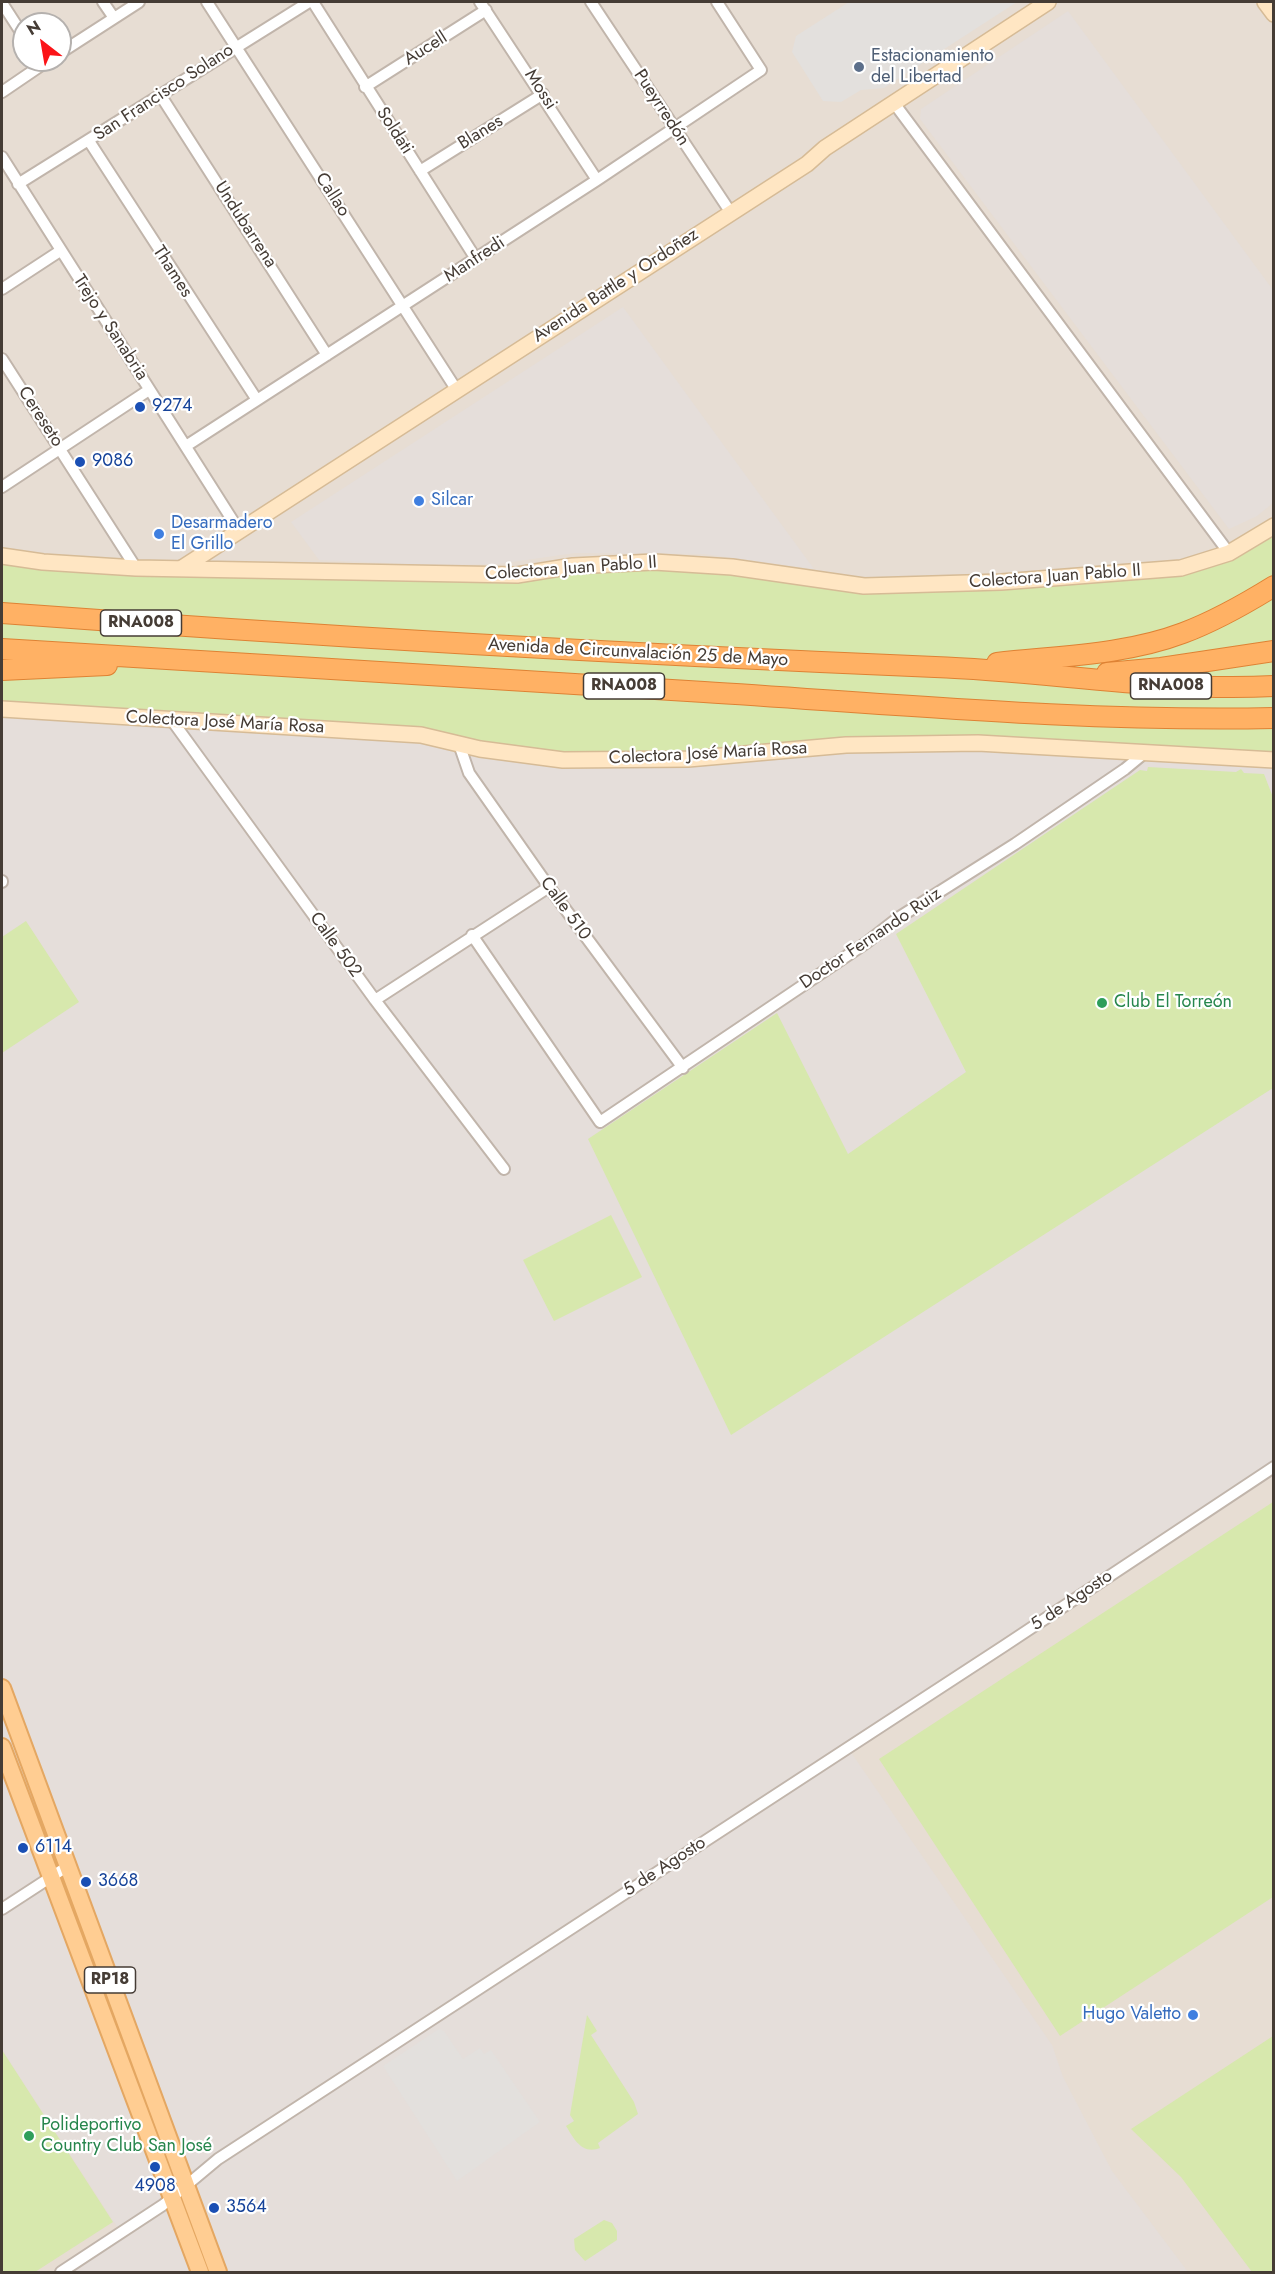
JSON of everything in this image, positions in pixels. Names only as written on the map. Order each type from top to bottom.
[{"type":"highway","points":[[957,668],[1124,649],[1173,636],[1235,610],[1274,586]]},
{"type":"highway","points":[[2,607],[64,618]]},
{"type":"highway","name":"Avenida de Circunvalación 25 de Mayo","points":[[2,613],[683,657],[957,668],[1068,676],[1140,685],[1274,686]]},
{"type":"highway","name":"Avenida de Circunvalación 25 de Mayo","points":[[2,649],[320,666],[1071,716],[1202,720],[1274,718]]},
{"type":"highway","points":[[1068,676],[1161,668],[1274,651]]},
{"type":"highway","points":[[2,670],[90,668],[147,658]]},
{"type":"highway","points":[[1202,720],[1274,729]]},
{"type":"main road","name":"Avenida Battle y Ordoñez","points":[[182,568],[238,529],[731,213],[1048,2]]},
{"type":"main road","points":[[1265,2],[1274,14]]},
{"type":"main road","name":"Colectora Juan Pablo II","points":[[2,556],[43,562],[136,568],[517,575],[573,566],[654,562],[732,567],[864,586],[1001,582],[1181,568],[1229,553],[1274,526]]},
{"type":"main road","name":"Colectora José María Rosa","points":[[2,709],[421,735],[459,744],[563,760],[688,759],[846,745],[978,743],[1142,755],[1274,760]]},
{"type":"main road","name":"RP18","points":[[2,1688],[218,2272]]},
{"type":"main road","name":"RP18","points":[[2,1747],[200,2272]]},
{"type":"street","points":[[103,2],[114,18]]},
{"type":"street","points":[[72,45],[139,2]]},
{"type":"street","name":"Callao","points":[[207,2],[456,389]]},
{"type":"street","name":"San Francisco Solano","points":[[18,184],[311,2]]},
{"type":"street","name":"Soldati","points":[[311,2],[476,260]]},
{"type":"street","name":"Pueyrredón","points":[[591,2],[731,213]]},
{"type":"street","name":"Manfredi","points":[[186,446],[476,260],[761,70],[717,2]]},
{"type":"street","points":[[2,3],[12,18]]},
{"type":"street","name":"Aucell","points":[[365,87],[483,6]]},
{"type":"street","name":"Mossi","points":[[483,6],[543,94],[597,180]]},
{"type":"street","points":[[2,92],[30,72]]},
{"type":"street","name":"Blanes","points":[[420,171],[543,94]]},
{"type":"street","name":"Undubarrena","points":[[161,96],[327,355]]},
{"type":"street","points":[[894,103],[1229,553]]},
{"type":"street","name":"Thames","points":[[89,141],[256,400]]},
{"type":"street","name":"Trejo y Sanabria","points":[[2,157],[238,529]]},
{"type":"street","points":[[2,289],[60,250]]},
{"type":"street","name":"Cereseto","points":[[2,359],[136,568]]},
{"type":"street","points":[[2,487],[149,390]]},
{"type":"street","name":"Calle 502","points":[[171,720],[375,1000],[504,1169]]},
{"type":"street","name":"Calle 510","points":[[459,744],[469,773],[549,887],[682,1068]]},
{"type":"street","name":"Doctor Fernando Ruiz","points":[[472,935],[600,1122],[866,943],[898,918],[1015,844],[1142,755]]},
{"type":"street","points":[[375,1000],[549,887]]},
{"type":"street","name":"5 de Agosto","points":[[61,2272],[172,2199],[218,2158],[1004,1646],[1274,1467]]},
{"type":"street","points":[[2,1909],[68,1866]]},
{"type":"shaded area","points":[[2,2],[1273,2],[1273,2272],[2,2272]]},
{"type":"shaded area","name":"Estacionamiento del Libertad","points":[[849,2],[1017,2],[884,88],[861,90],[841,102],[823,101],[792,52],[796,36]]},
{"type":"shaded area","points":[[1068,11],[1273,290],[1273,503],[1257,516],[1229,529],[920,119],[921,109]]},
{"type":"shaded area","name":"Silcar","points":[[623,307],[814,569],[704,554],[575,553],[498,564],[429,565],[319,560],[291,522]]},
{"type":"shaded area","points":[[2,709],[1273,760],[1273,1467],[848,1748],[1052,2045],[1063,2077],[1112,2171],[1188,2272],[61,2272],[121,2233],[2,2050]]},
{"type":"shaded area","points":[[439,2029],[444,2031],[463,2059],[480,2048],[484,2054],[491,2050],[540,2122],[457,2181],[383,2066]]},
{"type":"green space","points":[[1273,526],[1273,760],[978,743],[563,760],[421,735],[2,709],[2,556],[517,575],[654,562],[864,586],[1181,568]]},
{"type":"green space","points":[[1148,767],[1236,772],[1241,769],[1244,773],[1264,774],[1274,800],[1273,1088],[731,1435],[588,1139],[777,1013],[848,1154],[966,1072],[896,934],[1140,770],[1147,771]]},
{"type":"green space","points":[[26,921],[79,1002],[2,1053],[2,937]]},
{"type":"green space","points":[[611,1215],[642,1277],[554,1321],[523,1260]]},
{"type":"green space","points":[[1273,1502],[1273,1897],[1060,2036],[879,1759]]},
{"type":"green space","points":[[587,2015],[597,2031],[591,2035],[634,2102],[638,2114],[598,2143],[600,2148],[594,2150],[583,2148],[566,2126],[574,2121],[570,2115]]},
{"type":"green space","points":[[1273,2036],[1273,2272],[1252,2272],[1181,2177],[1131,2129]]},
{"type":"green space","name":"Polideportivo Country Club San José","points":[[2,2050],[113,2222],[35,2272],[2,2272]]},
{"type":"green space","points":[[604,2220],[612,2223],[617,2231],[617,2240],[585,2261],[575,2250],[574,2239]]},
{"type":"place","name":"Estacionamiento del Libertad","points":[[859,67]]},
{"type":"place","name":"9274","points":[[140,407]]},
{"type":"place","name":"9086","points":[[80,462]]},
{"type":"place","name":"Silcar","points":[[419,501]]},
{"type":"place","name":"Desarmadero El Grillo","points":[[159,534]]},
{"type":"place","name":"Club El Torreón","points":[[1102,1003]]},
{"type":"place","name":"6114","points":[[23,1848]]},
{"type":"place","name":"3668","points":[[86,1882]]},
{"type":"place","name":"Hugo Valetto","points":[[1193,2015]]},
{"type":"place","name":"Polideportivo Country Club San José","points":[[29,2136]]},
{"type":"place","name":"4908","points":[[155,2167]]},
{"type":"place","name":"3564","points":[[214,2208]]}]
